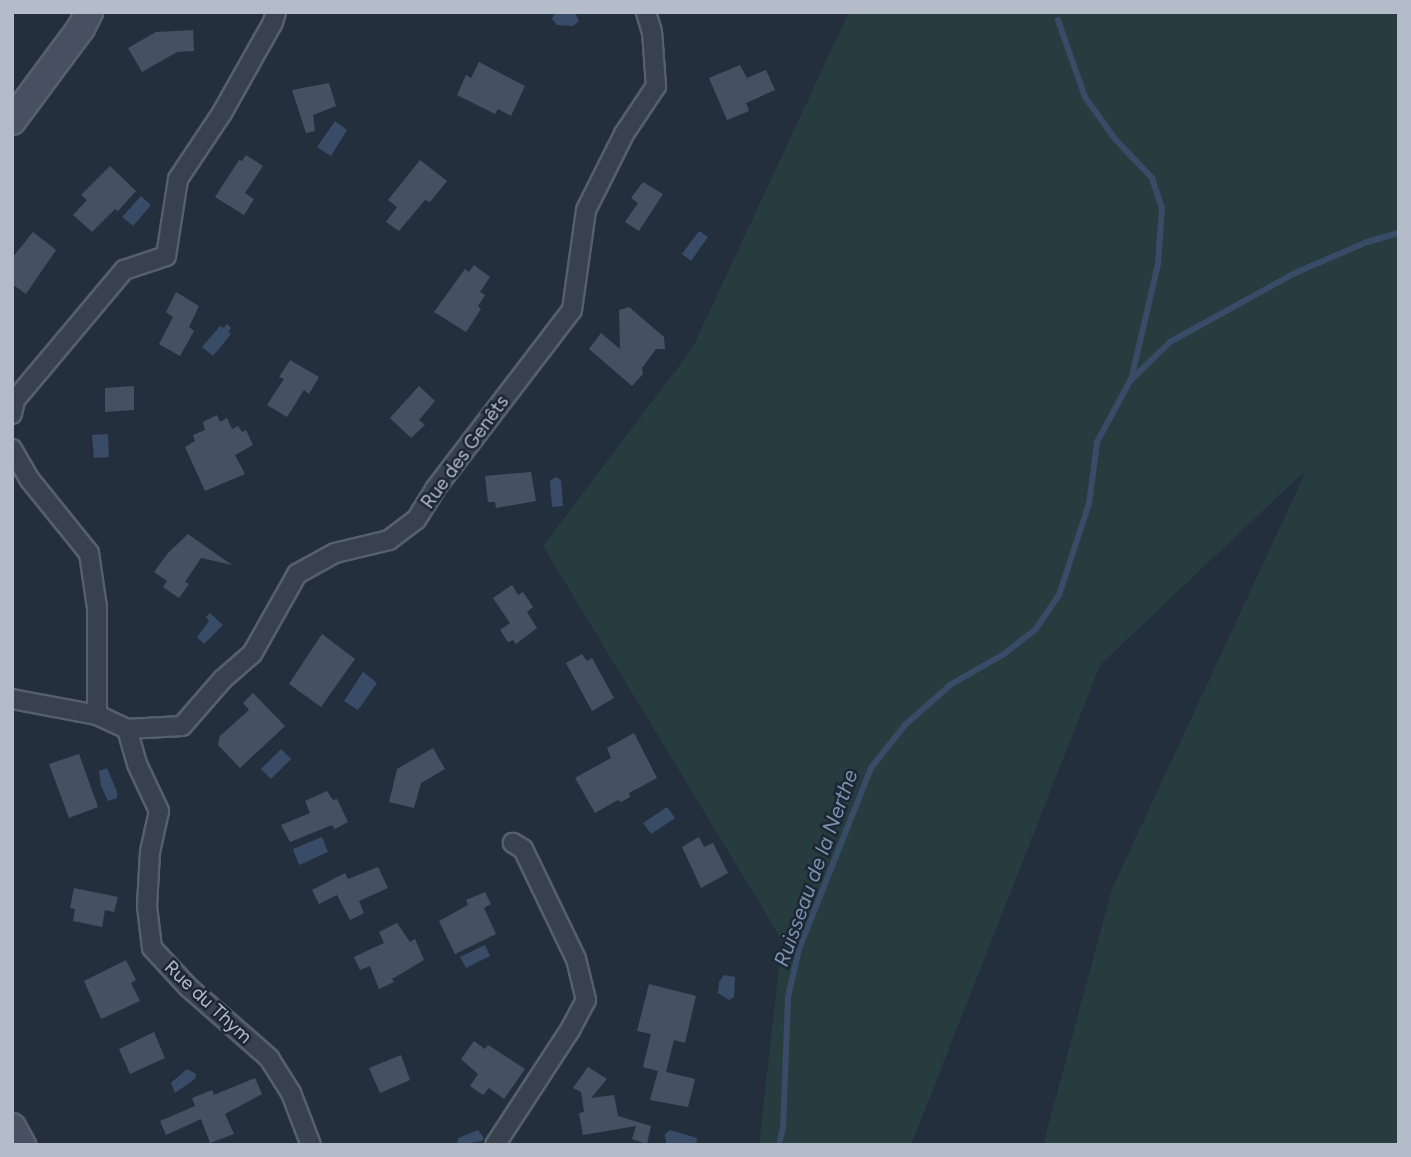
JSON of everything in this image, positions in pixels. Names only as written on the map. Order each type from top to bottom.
[{"type":"street","points":[[12,121],[81,28],[89,12]]},
{"type":"street","points":[[12,414],[15,400],[124,270],[166,256],[178,179],[222,113],[276,12]]},
{"type":"street","name":"Rue des Genêts","points":[[12,699],[97,715],[127,729],[182,726],[223,679],[252,654],[297,575],[335,554],[389,540],[416,520],[435,489],[572,310],[586,210],[624,134],[656,86],[652,32],[646,12]]},
{"type":"street","points":[[12,449],[30,480],[89,553],[97,608],[97,715]]},
{"type":"street","name":"Rue du Thym","points":[[127,729],[137,764],[159,811],[149,866],[147,906],[152,948],[188,987],[268,1058],[291,1093],[311,1145]]},
{"type":"street","points":[[495,1145],[570,1030],[586,1000],[576,960],[523,849],[513,844]]},
{"type":"street","points":[[12,1128],[22,1145]]},
{"type":"green space","points":[[849,12],[1399,12],[1399,1145],[1043,1145],[1112,889],[1307,469],[1100,665],[911,1145],[759,1145],[782,940],[543,546],[692,349]]},
{"type":"water","points":[[555,12],[575,12],[579,21],[573,26],[557,25],[552,19]]},
{"type":"water","points":[[335,121],[347,130],[331,156],[317,147]]},
{"type":"water","points":[[141,196],[151,205],[133,226],[122,217]]},
{"type":"water","points":[[699,231],[708,237],[691,261],[682,254]]},
{"type":"water","points":[[227,324],[231,328],[228,332],[231,334],[213,356],[202,347],[220,326],[224,328]]},
{"type":"water","points":[[108,434],[109,457],[94,458],[92,435]]},
{"type":"water","points":[[556,477],[561,480],[563,506],[552,507],[550,481]]},
{"type":"water","points":[[210,613],[223,625],[204,644],[197,637],[209,621],[206,617]]},
{"type":"water","points":[[363,672],[377,683],[358,710],[344,701]]},
{"type":"water","points":[[281,749],[291,759],[271,779],[261,769]]},
{"type":"water","points":[[107,768],[117,792],[117,798],[108,801],[101,786],[99,771]]},
{"type":"water","points":[[667,807],[675,818],[651,834],[643,823]]},
{"type":"water","points":[[322,837],[328,852],[299,865],[293,849]]},
{"type":"water","points":[[485,945],[490,956],[466,968],[460,957]]},
{"type":"water","points":[[724,975],[735,977],[734,997],[729,1000],[718,993],[719,982]]},
{"type":"water","points":[[187,1069],[196,1074],[195,1079],[175,1093],[171,1083]]},
{"type":"water","points":[[478,1130],[484,1138],[482,1141],[457,1145],[458,1138]]},
{"type":"water","points":[[670,1130],[697,1138],[696,1145],[666,1144],[665,1134]]},
{"type":"building","points":[[193,30],[194,51],[177,52],[142,72],[128,48],[156,32]]},
{"type":"building","points":[[479,62],[525,86],[511,116],[498,109],[495,114],[457,95],[466,75],[471,78]]},
{"type":"building","points":[[740,65],[747,78],[766,70],[775,90],[746,103],[749,111],[727,120],[709,78]]},
{"type":"building","points":[[329,83],[336,106],[313,115],[315,131],[306,133],[292,90]]},
{"type":"building","points":[[246,155],[263,166],[245,193],[254,199],[244,215],[215,197],[239,160],[242,161]]},
{"type":"building","points":[[420,160],[447,181],[430,202],[425,200],[399,231],[386,222],[397,207],[388,200]]},
{"type":"building","points":[[110,166],[136,191],[118,211],[115,209],[92,232],[73,215],[87,200],[81,195]]},
{"type":"building","points":[[643,182],[663,194],[639,231],[625,222],[638,203],[631,198]]},
{"type":"building","points":[[33,232],[56,250],[26,294],[12,284],[12,258]]},
{"type":"building","points":[[474,265],[490,277],[480,292],[485,295],[478,306],[481,309],[466,332],[434,312],[465,269],[469,272]]},
{"type":"building","points":[[176,292],[199,306],[189,327],[194,331],[180,356],[159,344],[173,317],[166,312]]},
{"type":"building","points":[[629,307],[664,337],[665,349],[656,349],[642,368],[643,374],[632,386],[589,349],[601,333],[620,349],[619,310]]},
{"type":"building","points":[[290,360],[319,377],[309,394],[304,390],[287,417],[267,405],[284,379],[279,377]]},
{"type":"building","points":[[134,386],[134,410],[105,412],[105,388]]},
{"type":"building","points":[[419,386],[435,401],[419,420],[425,425],[411,438],[390,418]]},
{"type":"building","points":[[217,415],[220,422],[227,418],[232,429],[238,426],[242,432],[246,430],[253,445],[235,455],[245,474],[205,491],[185,447],[195,441],[193,435],[205,430],[203,422]]},
{"type":"building","points":[[531,472],[536,501],[496,508],[495,502],[488,502],[485,476]]},
{"type":"building","points":[[188,534],[232,565],[201,558],[185,582],[189,584],[179,598],[163,587],[167,581],[154,572],[168,553]]},
{"type":"building","points":[[512,585],[518,595],[523,592],[533,607],[527,612],[537,628],[516,644],[513,640],[508,642],[500,630],[510,623],[493,598]]},
{"type":"building","points":[[322,634],[355,659],[321,707],[289,684]]},
{"type":"building","points":[[582,654],[587,661],[592,658],[614,698],[592,711],[566,663]]},
{"type":"building","points":[[253,693],[285,726],[240,768],[218,745],[220,736],[249,710],[243,703]]},
{"type":"building","points":[[634,733],[657,778],[629,793],[630,797],[621,802],[618,800],[595,813],[575,778],[611,758],[607,748]]},
{"type":"building","points":[[433,748],[445,769],[421,783],[414,808],[389,802],[397,769]]},
{"type":"building","points":[[79,754],[98,807],[69,818],[49,764]]},
{"type":"building","points":[[327,791],[333,800],[337,799],[348,822],[335,829],[332,825],[290,842],[281,825],[310,813],[305,801]]},
{"type":"building","points":[[699,837],[704,847],[713,843],[728,873],[701,888],[682,847]]},
{"type":"building","points":[[378,867],[388,888],[359,901],[364,913],[350,920],[337,895],[319,904],[312,890],[345,873],[348,879]]},
{"type":"building","points":[[74,888],[118,897],[114,912],[105,910],[102,927],[73,921],[75,909],[70,908]]},
{"type":"building","points":[[485,892],[491,904],[484,908],[496,934],[455,954],[439,921],[468,905],[466,900]]},
{"type":"building","points":[[397,923],[410,942],[415,939],[424,960],[392,979],[394,982],[379,989],[370,966],[360,970],[354,957],[384,943],[379,932]]},
{"type":"building","points":[[126,960],[136,980],[131,983],[140,1001],[101,1019],[84,981]]},
{"type":"building","points":[[649,984],[696,996],[685,1043],[674,1040],[666,1072],[695,1079],[688,1107],[650,1100],[658,1071],[643,1067],[651,1034],[637,1031]]},
{"type":"building","points":[[154,1032],[165,1058],[130,1074],[119,1049]]},
{"type":"building","points":[[474,1041],[485,1049],[488,1045],[525,1069],[504,1099],[489,1088],[483,1095],[470,1086],[478,1074],[461,1059]]},
{"type":"building","points":[[401,1055],[410,1080],[380,1093],[369,1068]]},
{"type":"building","points":[[588,1067],[607,1079],[591,1098],[614,1095],[618,1116],[651,1126],[647,1144],[632,1139],[636,1126],[583,1135],[579,1113],[584,1112],[581,1092],[573,1088]]},
{"type":"building","points":[[255,1078],[262,1094],[225,1114],[234,1134],[210,1143],[201,1119],[166,1135],[160,1121],[195,1106],[192,1098],[212,1090],[214,1095]]},
{"type":"waterway","points":[[1058,20],[1085,97],[1115,139],[1152,178],[1162,208],[1158,264],[1131,380]]},
{"type":"waterway","name":"Ruisseau de la Nerthe","points":[[779,1145],[783,1128],[788,997],[799,949],[871,768],[905,725],[950,685],[1004,654],[1035,630],[1059,595],[1089,504],[1097,442],[1130,381],[1170,342],[1295,273],[1367,242],[1399,233]]}]
